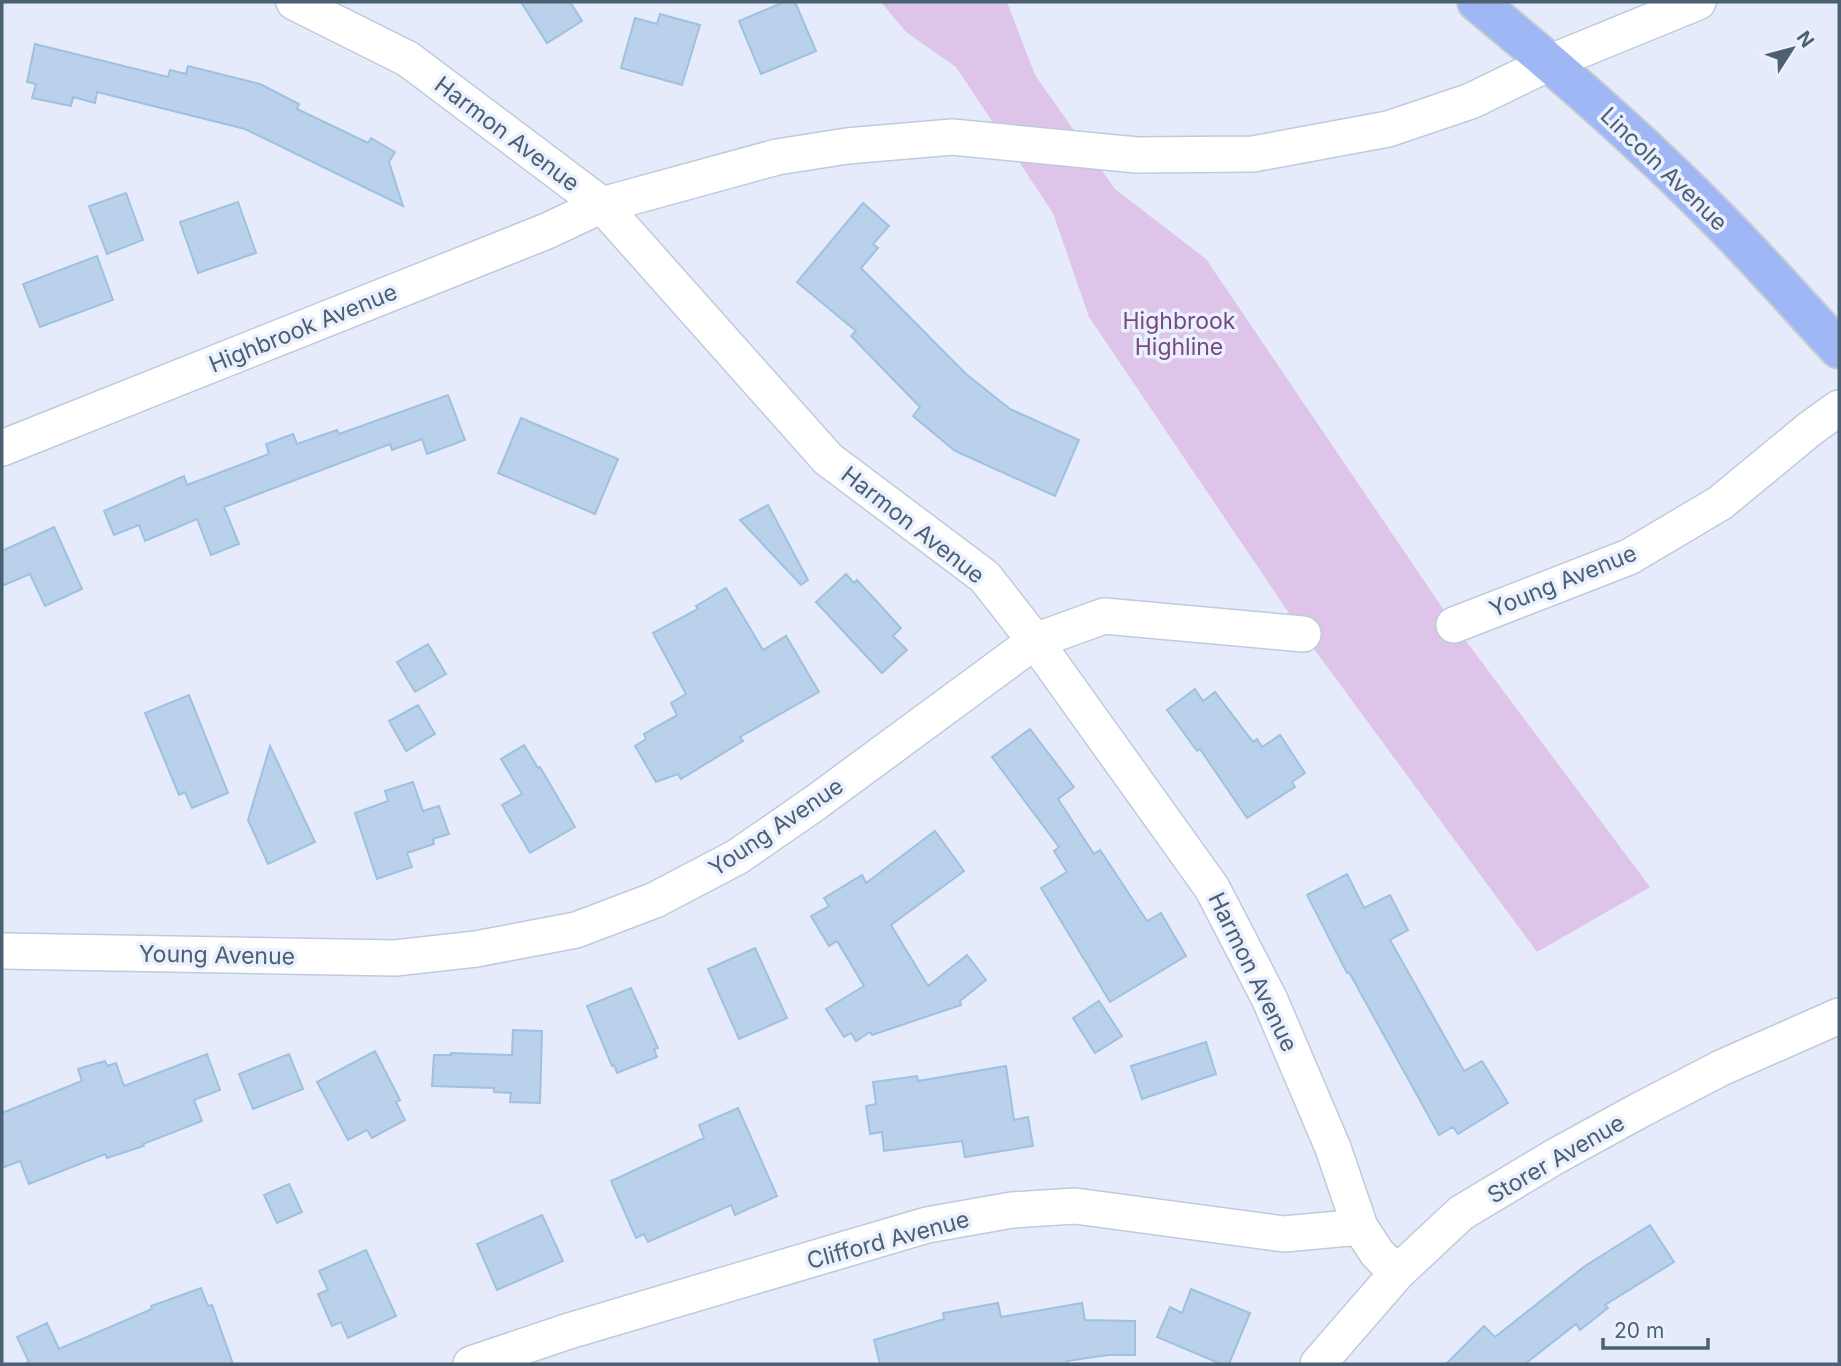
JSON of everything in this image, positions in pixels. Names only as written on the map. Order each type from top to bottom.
[{"type":"main road","name":"Lincoln Avenue","points":[[1477,2],[1550,62],[1638,141],[1717,218],[1839,349]]},
{"type":"street","name":"Harmon Avenue","points":[[294,2],[408,60],[602,205],[828,459],[985,577],[1035,641],[1212,888],[1270,1000],[1333,1148],[1360,1227],[1377,1253],[1396,1273]]},
{"type":"street","name":"Highbrook Avenue","points":[[2,448],[547,231],[602,205],[777,158],[847,146],[952,136],[1137,155],[1253,154],[1388,130],[1471,101],[1550,62],[1698,2]]},
{"type":"street","name":"Young Avenue","points":[[1454,625],[1629,557],[1720,503],[1839,408]]},
{"type":"street","name":"Young Avenue","points":[[2,951],[395,958],[476,949],[576,930],[654,900],[737,857],[1035,641],[1104,616],[1303,634]]},
{"type":"street","name":"Storer Avenue","points":[[1318,1364],[1396,1273],[1461,1213],[1556,1156],[1721,1068],[1839,1016]]},
{"type":"street","name":"Clifford Avenue","points":[[471,1364],[569,1331],[927,1225],[1012,1210],[1075,1206],[1284,1234],[1360,1227]]},
{"type":"green space","name":"Highbrook Highline","points":[[881,2],[1007,2],[1035,75],[1115,189],[1206,259],[1454,625],[1650,887],[1537,952],[1303,634],[1089,317],[1053,213],[956,67],[906,32]]},
{"type":"building","points":[[521,2],[570,2],[582,21],[547,43]]},
{"type":"building","points":[[784,2],[795,2],[816,51],[761,74],[739,21]]},
{"type":"building","points":[[660,14],[700,25],[682,85],[621,68],[635,18],[657,24]]},
{"type":"building","points":[[35,44],[168,77],[170,70],[186,74],[188,66],[260,84],[299,104],[297,109],[368,143],[371,138],[395,152],[389,162],[403,206],[245,129],[97,92],[95,103],[73,97],[71,106],[32,98],[36,84],[27,82]]},
{"type":"building","points":[[126,193],[143,240],[107,254],[89,206]]},
{"type":"building","points":[[238,202],[256,253],[198,273],[180,222]]},
{"type":"building","points":[[863,203],[889,226],[873,244],[878,248],[861,268],[966,374],[1010,409],[1079,440],[1055,496],[955,451],[913,416],[920,407],[851,336],[856,331],[797,282]]},
{"type":"building","points":[[97,256],[113,300],[40,327],[23,284]]},
{"type":"building","points":[[448,395],[465,440],[427,454],[422,439],[392,450],[390,444],[224,507],[239,544],[211,555],[197,519],[145,541],[139,525],[114,535],[104,511],[184,476],[187,485],[269,454],[266,444],[293,434],[297,444],[337,430],[339,434]]},
{"type":"building","points":[[521,418],[618,459],[595,514],[498,473]]},
{"type":"building","points":[[768,505],[808,580],[801,585],[740,520]]},
{"type":"building","points":[[54,527],[82,589],[45,606],[30,574],[2,586],[2,551]]},
{"type":"building","points":[[846,574],[854,583],[857,580],[901,628],[893,636],[907,650],[882,673],[816,602]]},
{"type":"building","points":[[726,588],[763,650],[786,636],[819,692],[740,737],[743,741],[681,779],[678,774],[656,782],[635,746],[646,739],[644,734],[677,715],[671,703],[686,694],[653,633],[698,609],[696,606]]},
{"type":"building","points":[[428,644],[446,674],[415,692],[397,662]]},
{"type":"building","points":[[1195,689],[1203,701],[1215,692],[1253,742],[1257,739],[1262,747],[1280,735],[1305,773],[1292,782],[1295,787],[1247,818],[1200,749],[1197,751],[1167,710]]},
{"type":"building","points":[[189,695],[228,793],[192,808],[185,792],[179,795],[145,713]]},
{"type":"building","points":[[418,705],[435,734],[406,751],[389,721]]},
{"type":"building","points":[[1030,729],[1074,787],[1058,799],[1094,854],[1100,850],[1147,921],[1161,913],[1186,956],[1110,1002],[1041,888],[1067,872],[1054,851],[1059,847],[992,757]]},
{"type":"building","points":[[524,745],[575,827],[530,853],[502,805],[522,794],[501,759]]},
{"type":"building","points":[[270,746],[315,842],[268,864],[248,820]]},
{"type":"building","points":[[413,782],[423,811],[439,806],[449,834],[433,839],[434,844],[407,853],[412,867],[377,879],[355,813],[388,801],[385,791]]},
{"type":"building","points":[[935,831],[964,871],[891,925],[928,986],[967,955],[986,980],[960,1001],[961,1005],[872,1035],[870,1032],[856,1041],[851,1033],[844,1037],[826,1009],[864,986],[837,941],[829,946],[811,916],[829,906],[824,898],[862,875],[866,883]]},
{"type":"building","points":[[1347,874],[1364,908],[1390,895],[1408,930],[1390,940],[1464,1071],[1482,1061],[1508,1103],[1458,1134],[1453,1127],[1439,1135],[1349,972],[1347,973],[1307,895]]},
{"type":"building","points":[[755,948],[787,1018],[739,1039],[708,969]]},
{"type":"building","points":[[631,988],[658,1048],[654,1049],[657,1057],[617,1073],[587,1006]]},
{"type":"building","points":[[1099,1001],[1122,1036],[1095,1053],[1073,1018]]},
{"type":"building","points":[[513,1030],[542,1031],[540,1103],[510,1102],[511,1093],[494,1092],[494,1088],[432,1086],[434,1055],[512,1055]]},
{"type":"building","points":[[1206,1042],[1216,1074],[1142,1099],[1131,1066]]},
{"type":"building","points":[[375,1051],[400,1100],[396,1102],[405,1120],[372,1138],[367,1130],[348,1140],[317,1082]]},
{"type":"building","points":[[207,1054],[220,1090],[194,1100],[202,1121],[143,1144],[144,1146],[107,1158],[105,1154],[29,1184],[20,1161],[2,1168],[2,1113],[82,1081],[78,1069],[105,1061],[107,1066],[116,1063],[124,1086]]},
{"type":"building","points":[[289,1054],[303,1089],[253,1109],[239,1074]]},
{"type":"building","points":[[1006,1066],[1014,1120],[1028,1117],[1033,1146],[965,1157],[962,1141],[884,1151],[882,1132],[870,1134],[866,1106],[876,1104],[873,1082],[917,1076],[918,1081]]},
{"type":"building","points":[[738,1108],[777,1196],[735,1215],[731,1205],[648,1242],[644,1234],[636,1238],[611,1181],[704,1138],[699,1125]]},
{"type":"building","points":[[289,1184],[302,1212],[277,1223],[264,1195]]},
{"type":"building","points":[[542,1215],[563,1261],[497,1290],[477,1244]]},
{"type":"building","points":[[1650,1225],[1674,1262],[1605,1305],[1608,1308],[1580,1330],[1576,1324],[1525,1364],[1446,1364],[1484,1326],[1495,1337],[1585,1266]]},
{"type":"building","points":[[366,1250],[396,1316],[348,1338],[341,1322],[332,1326],[318,1294],[328,1290],[319,1271]]},
{"type":"building","points":[[201,1288],[208,1306],[212,1305],[233,1364],[24,1364],[29,1362],[17,1337],[47,1323],[59,1349],[152,1309],[151,1306]]},
{"type":"building","points":[[1191,1289],[1250,1313],[1229,1364],[1221,1364],[1157,1337],[1170,1307],[1182,1313]]},
{"type":"building","points":[[998,1303],[1001,1317],[1082,1303],[1085,1320],[1135,1321],[1135,1355],[1108,1355],[1067,1361],[1068,1364],[880,1364],[874,1340],[944,1319],[943,1313]]}]
